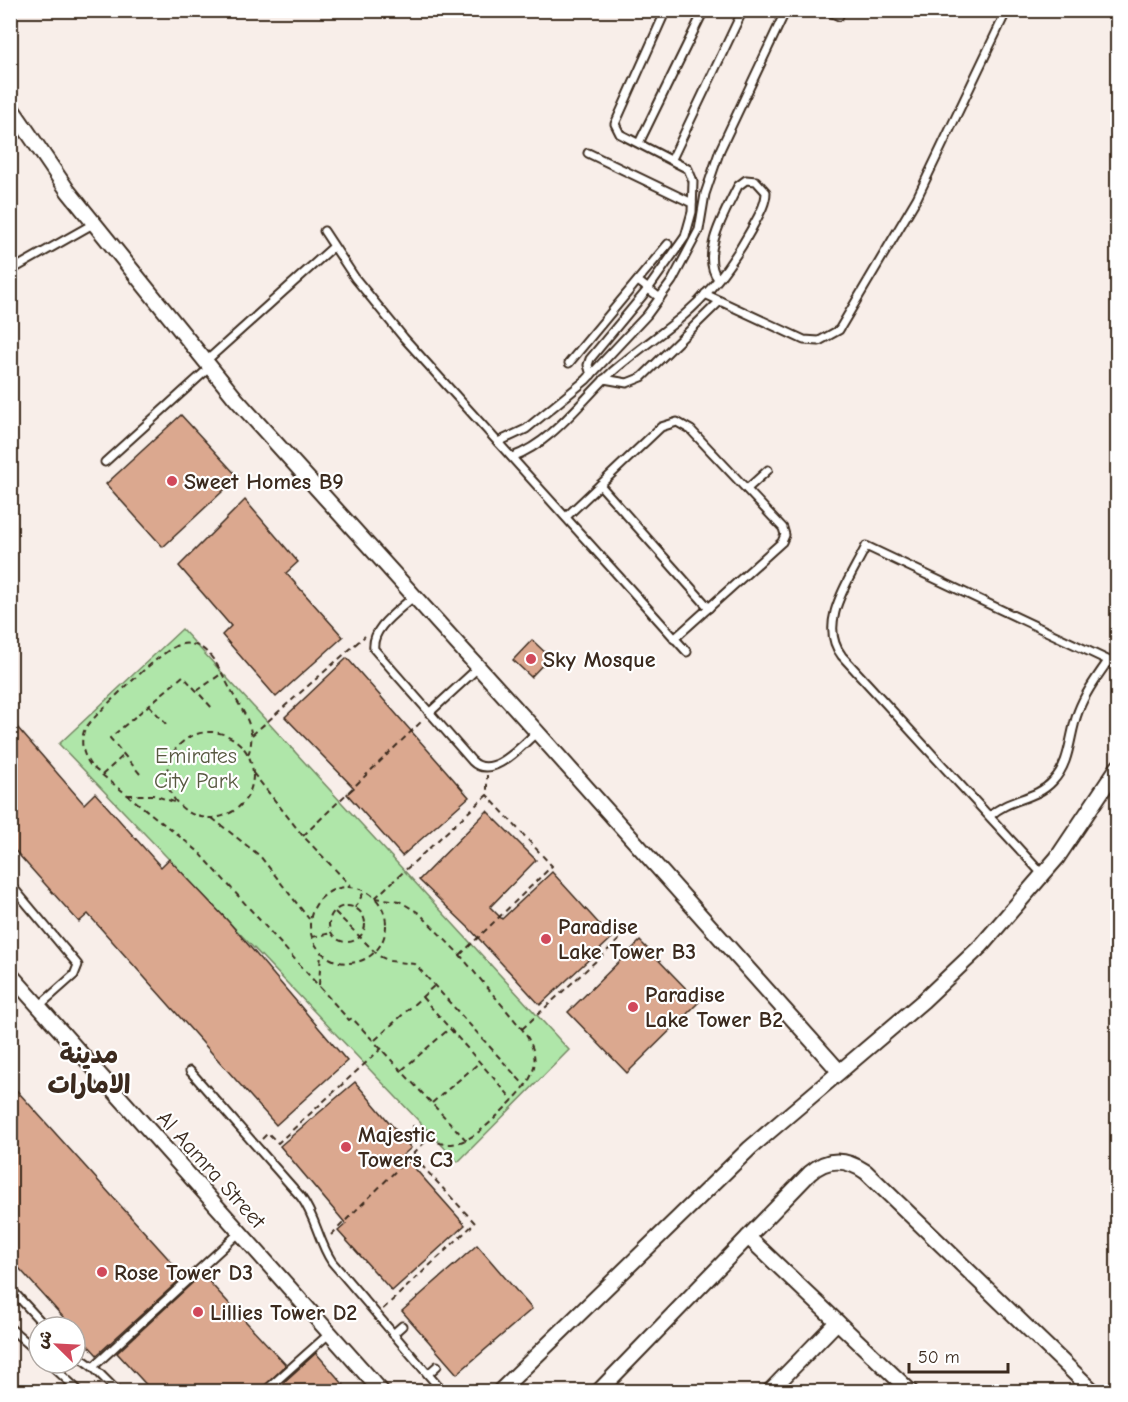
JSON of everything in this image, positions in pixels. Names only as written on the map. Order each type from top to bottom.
[{"type":"street","points":[[10,106],[44,158],[93,224],[207,365],[839,1071]]},
{"type":"street","points":[[499,1392],[721,1175],[954,973],[1008,918],[1044,875],[1118,767]]},
{"type":"street","name":"Al Aamra Street","points":[[10,974],[382,1392]]},
{"type":"street","points":[[598,1392],[816,1169],[834,1161],[855,1164],[866,1172],[1094,1392]]},
{"type":"street","points":[[748,1237],[911,1392]]},
{"type":"street","points":[[769,1392],[837,1322]]},
{"type":"lane","points":[[591,375],[589,362],[648,289],[685,237],[691,221],[693,181],[685,166],[620,134],[616,128],[616,120],[666,10]]},
{"type":"lane","points":[[639,143],[704,10]]},
{"type":"lane","points":[[672,159],[743,10]]},
{"type":"lane","points":[[498,442],[526,429],[591,375],[660,298],[699,230],[705,194],[718,156],[786,10]]},
{"type":"lane","points":[[826,10],[839,16]]},
{"type":"lane","points":[[705,294],[804,340],[819,341],[839,330],[917,198],[1007,10]]},
{"type":"lane","points":[[588,153],[692,204]]},
{"type":"lane","points":[[512,457],[530,450],[547,438],[604,379],[684,315],[705,294],[718,279],[739,250],[764,202],[764,187],[756,181],[746,180],[738,186],[711,249],[710,262],[718,279]]},
{"type":"lane","points":[[10,271],[93,224]]},
{"type":"lane","points":[[324,231],[333,247],[404,338],[687,652]]},
{"type":"lane","points":[[569,363],[669,244]]},
{"type":"lane","points":[[105,462],[333,247]]},
{"type":"lane","points":[[638,281],[660,298]]},
{"type":"lane","points":[[604,379],[627,383],[642,377],[720,301]]},
{"type":"lane","points":[[611,336],[620,344]]},
{"type":"lane","points":[[580,384],[589,393]]},
{"type":"lane","points":[[566,517],[661,427],[677,422],[687,426],[783,528],[785,535],[782,542],[675,639]]},
{"type":"lane","points":[[747,489],[768,470]]},
{"type":"lane","points":[[600,485],[709,608]]},
{"type":"lane","points":[[1044,875],[842,656],[834,644],[831,630],[833,617],[866,546],[1118,665]]},
{"type":"lane","points":[[414,596],[378,631],[374,639],[376,653],[475,764],[488,768],[496,765],[537,732]]},
{"type":"lane","points":[[990,816],[1008,803],[1038,793],[1057,776],[1066,761],[1082,703],[1108,661]]},
{"type":"lane","points":[[429,713],[479,667]]},
{"type":"lane","points":[[16,891],[78,965],[74,975],[39,1006]]},
{"type":"lane","points":[[190,1071],[308,1205],[322,1244],[332,1262],[443,1392]]},
{"type":"lane","points":[[93,1367],[240,1232]]},
{"type":"lane","points":[[10,1288],[35,1315]]},
{"type":"lane","points":[[393,1334],[402,1326]]},
{"type":"lane","points":[[10,1328],[27,1343]]},
{"type":"lane","points":[[264,1392],[330,1333]]},
{"type":"lane","points":[[87,1363],[118,1392]]},
{"type":"lane","points":[[428,1374],[436,1366]]},
{"type":"lane","points":[[62,1375],[80,1392]]},
{"type":"path","points":[[252,735],[369,632],[378,631]]},
{"type":"path","points":[[248,755],[252,735],[249,722],[210,657],[200,647],[186,644],[167,651],[87,725],[82,739],[84,753],[91,765],[199,852],[318,987],[349,1020],[352,1018],[375,1040],[467,1141]]},
{"type":"path","points":[[197,691],[221,674]]},
{"type":"path","points":[[141,774],[110,738],[183,675],[213,709]]},
{"type":"path","points":[[149,705],[166,724]]},
{"type":"path","points":[[303,836],[429,713]]},
{"type":"path","points":[[178,803],[169,786],[168,767],[171,758],[182,743],[199,734],[218,733],[235,740],[248,755],[253,773],[303,836],[352,886]]},
{"type":"path","points":[[102,775],[124,755]]},
{"type":"path","points":[[460,955],[552,867],[487,795],[488,768]]},
{"type":"path","points":[[127,795],[153,795],[178,803],[193,814],[212,818],[238,807],[249,792],[253,773]]},
{"type":"path","points":[[375,898],[487,795]]},
{"type":"path","points":[[212,818],[260,856],[310,920],[312,937],[321,952],[343,963],[360,961],[374,952],[384,938],[386,920],[375,898],[365,890],[352,886],[335,888],[321,897],[310,920]]},
{"type":"path","points":[[355,908],[365,890]]},
{"type":"path","points":[[375,898],[391,898],[413,908],[460,955],[522,1029],[530,1042],[534,1057],[533,1072],[526,1087],[480,1133],[467,1141],[447,1143],[429,1138],[412,1125]]},
{"type":"path","points":[[344,907],[355,908],[365,921],[360,937],[345,942],[332,933],[330,922],[334,912],[344,907]]},
{"type":"path","points":[[334,912],[374,952],[390,961],[415,964],[526,1087]]},
{"type":"path","points":[[522,1029],[636,925]]},
{"type":"path","points":[[312,937],[332,933]]},
{"type":"path","points":[[318,987],[321,952]]},
{"type":"path","points":[[375,1040],[435,985]]},
{"type":"path","points":[[422,997],[513,1100]]},
{"type":"path","points":[[402,1070],[450,1028]]},
{"type":"path","points":[[255,1145],[268,1133],[278,1143],[382,1048]]},
{"type":"path","points":[[432,1103],[480,1062]]},
{"type":"path","points":[[322,1244],[429,1138]]},
{"type":"path","points":[[377,1315],[476,1224],[412,1155]]},
{"type":"green space","name":"Emirates City Park","points":[[182,629],[569,1050],[458,1162],[59,744]]},
{"type":"building","name":"Sweet Homes B9","points":[[181,415],[238,477],[163,547],[106,484]]},
{"type":"building","points":[[245,500],[298,562],[286,573],[343,637],[276,697],[222,635],[231,626],[179,566]]},
{"type":"building","name":"Sky Mosque","points":[[532,640],[550,657],[531,677],[513,660]]},
{"type":"building","points":[[347,658],[469,797],[402,856],[347,794],[354,788],[285,717]]},
{"type":"building","points":[[17,727],[84,804],[95,793],[161,867],[169,859],[228,921],[347,1061],[276,1125],[88,914],[79,922],[10,845],[10,733]]},
{"type":"building","points":[[487,811],[536,860],[490,907],[502,919],[552,872],[612,938],[540,1005],[469,928],[419,880]]},
{"type":"building","name":"Paradise Lake Tower B2","points":[[640,941],[699,1002],[627,1073],[568,1012]]},
{"type":"building","points":[[355,1082],[411,1148],[403,1155],[465,1225],[392,1291],[338,1231],[346,1224],[280,1146]]},
{"type":"building","points":[[10,1083],[184,1276],[97,1355],[87,1344],[87,1315],[61,1315],[10,1258]]},
{"type":"building","points":[[477,1245],[532,1309],[457,1374],[402,1311]]},
{"type":"building","name":"Lillies Tower D2","points":[[202,1274],[286,1365],[259,1392],[153,1392],[117,1353]]},
{"type":"building","points":[[316,1353],[350,1392],[273,1392]]},
{"type":"place","name":"Sweet Homes B9","points":[[172,481]]},
{"type":"place","name":"Sky Mosque","points":[[531,659]]},
{"type":"place","name":"Paradise Lake Tower B3","points":[[546,939]]},
{"type":"place","name":"Paradise Lake Tower B2","points":[[633,1007]]},
{"type":"place","name":"Majestic Towers C3","points":[[346,1147]]},
{"type":"place","name":"Rose Tower D3","points":[[102,1272]]},
{"type":"place","name":"Lillies Tower D2","points":[[198,1312]]},
{"type":"district","name":"مدينة الامارات","points":[[89,1069]]}]
